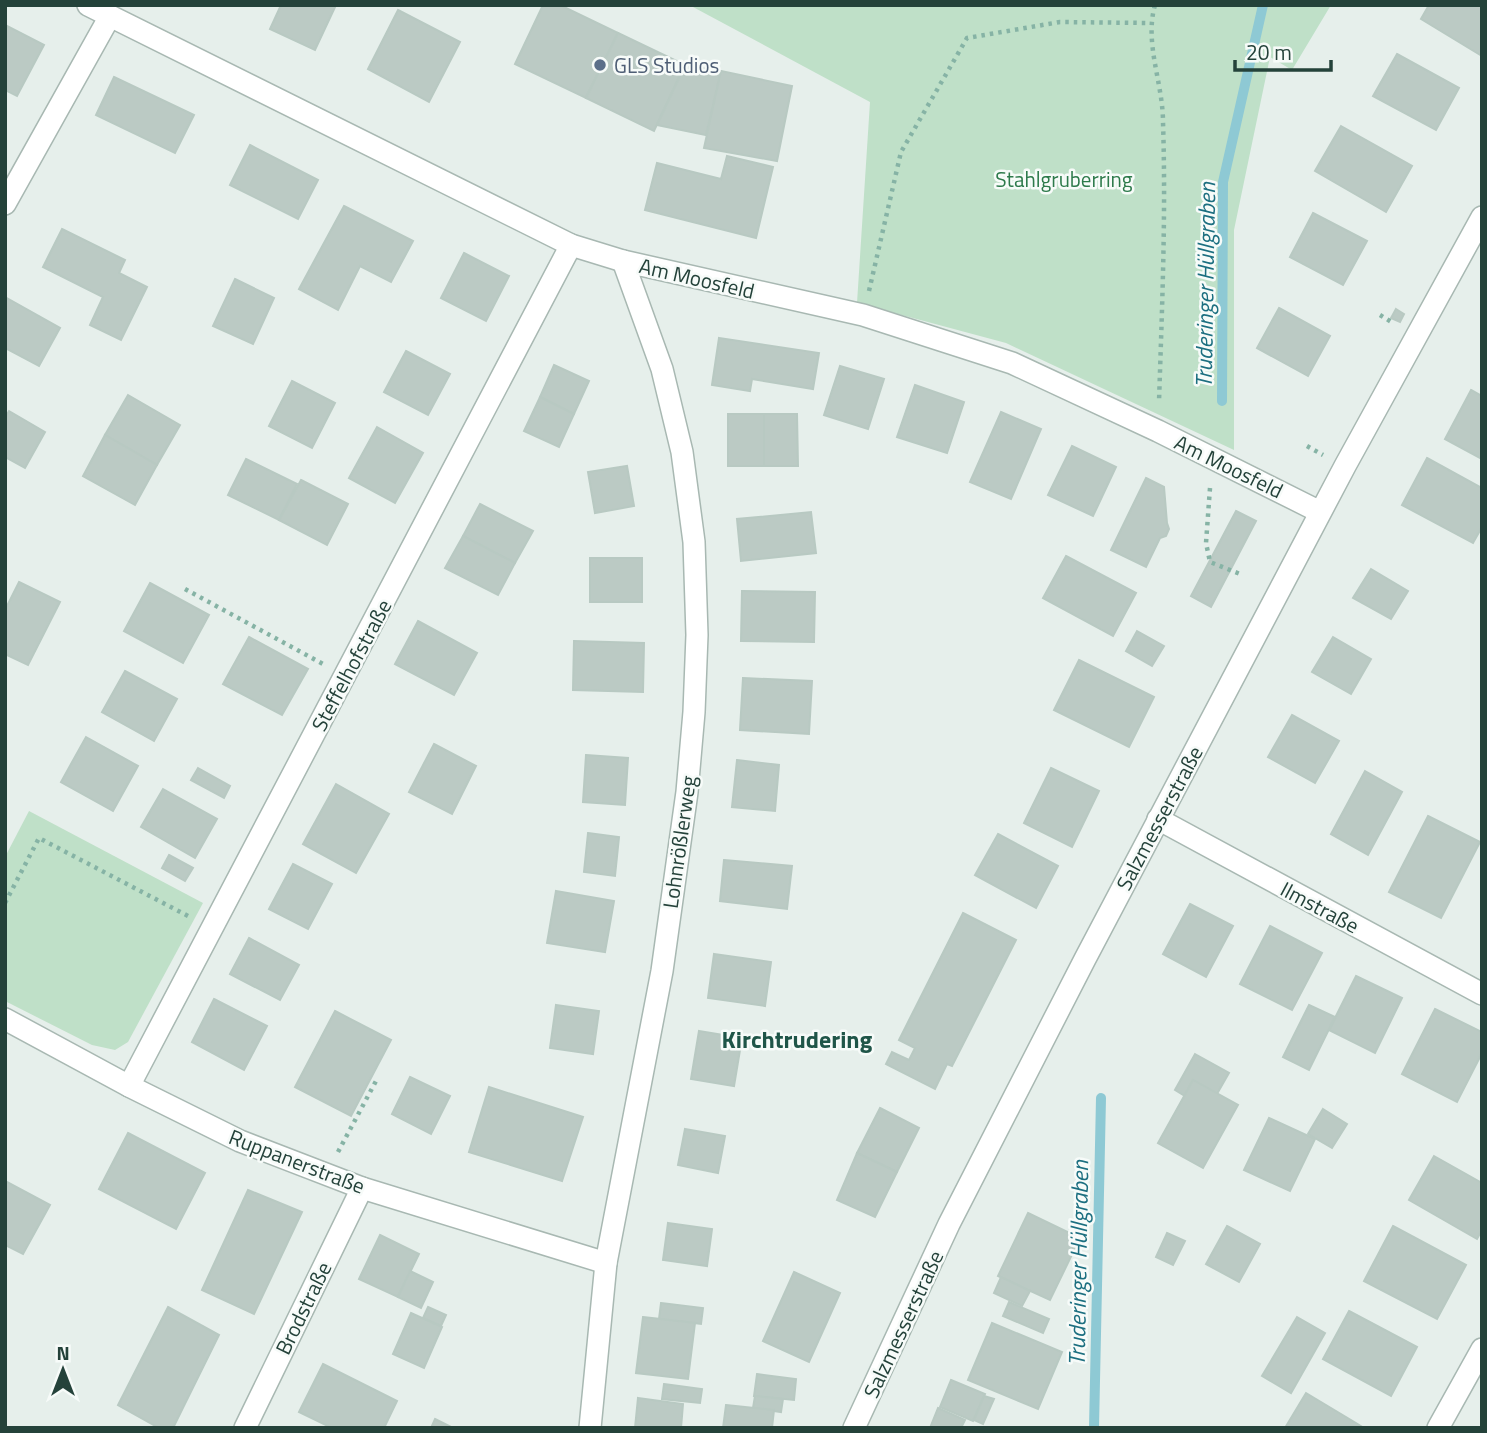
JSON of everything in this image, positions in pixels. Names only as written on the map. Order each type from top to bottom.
[{"type":"street","name":"Am Moosfeld","points":[[88,5],[571,244],[622,261],[863,316],[1012,363],[1158,431],[1320,512]]},
{"type":"street","points":[[5,204],[110,16]]},
{"type":"street","name":"Salzmesserstraße","points":[[854,1428],[949,1224],[1158,819],[1417,331],[1482,217]]},
{"type":"street","name":"Steffelhofstraße","points":[[129,1086],[571,244]]},
{"type":"street","name":"Lohnrößlerweg","points":[[590,1428],[606,1263],[662,971],[687,792],[697,635],[694,542],[682,452],[662,369],[622,261]]},
{"type":"street","name":"Ilmstraße","points":[[1158,819],[1482,994]]},
{"type":"street","name":"Ruppanerstraße","points":[[5,1018],[129,1086],[240,1141],[362,1188],[606,1263]]},
{"type":"street","name":"Brodstraße","points":[[245,1428],[362,1188]]},
{"type":"street","points":[[1438,1428],[1482,1349]]},
{"type":"path","points":[[1155,5],[1150,23],[1163,118],[1164,234],[1158,431]]},
{"type":"path","points":[[863,316],[901,152],[967,38],[1060,22],[1150,23]]},
{"type":"path","points":[[1380,316],[1393,324],[1398,316]]},
{"type":"path","points":[[1307,446],[1324,455]]},
{"type":"path","points":[[1210,488],[1206,543],[1210,562],[1240,574]]},
{"type":"path","points":[[185,589],[345,676]]},
{"type":"path","points":[[5,903],[39,838],[212,929]]},
{"type":"path","points":[[334,1159],[376,1081]]},
{"type":"green space","name":"Stahlgruberring","points":[[1331,5],[1292,70],[1270,57],[1234,230],[1234,450],[1006,343],[857,303],[870,102],[693,7]]},
{"type":"green space","points":[[29,811],[203,903],[128,1042],[115,1050],[92,1045],[5,1001],[5,857]]},
{"type":"building","points":[[281,5],[336,5],[315,50],[270,29]]},
{"type":"building","points":[[543,5],[560,5],[618,33],[586,98],[515,64]]},
{"type":"building","points":[[1429,5],[1482,5],[1482,56],[1421,19]]},
{"type":"building","points":[[398,10],[460,42],[429,102],[368,69]]},
{"type":"building","points":[[5,25],[44,45],[17,96],[5,90]]},
{"type":"building","points":[[618,33],[685,65],[654,131],[586,98]]},
{"type":"building","points":[[1397,54],[1459,88],[1436,130],[1373,96]]},
{"type":"building","points":[[685,65],[721,71],[706,135],[657,125]]},
{"type":"building","points":[[721,71],[792,86],[777,161],[704,148]]},
{"type":"building","points":[[114,77],[194,115],[175,153],[96,115]]},
{"type":"building","points":[[1341,126],[1412,166],[1386,212],[1315,171]]},
{"type":"building","points":[[250,145],[318,180],[298,219],[230,185]]},
{"type":"building","points":[[727,156],[773,167],[756,238],[645,210],[657,163],[721,179]]},
{"type":"building","points":[[344,206],[413,241],[391,282],[360,266],[338,310],[299,289]]},
{"type":"building","points":[[1313,213],[1367,241],[1343,285],[1290,257]]},
{"type":"building","points":[[62,229],[125,260],[119,273],[147,287],[121,340],[90,325],[103,297],[43,267]]},
{"type":"building","points":[[464,253],[509,276],[486,321],[441,298]]},
{"type":"building","points":[[235,279],[274,298],[253,344],[213,326]]},
{"type":"building","points":[[5,297],[60,328],[39,366],[5,348]]},
{"type":"building","points":[[1279,308],[1330,336],[1308,376],[1257,348]]},
{"type":"building","points":[[1396,309],[1404,314],[1400,322],[1391,318]]},
{"type":"building","points":[[719,338],[819,353],[813,389],[752,379],[750,391],[712,385]]},
{"type":"building","points":[[406,351],[450,374],[428,415],[384,392]]},
{"type":"building","points":[[554,365],[589,381],[574,414],[540,397]]},
{"type":"building","points":[[840,366],[884,379],[868,429],[824,415]]},
{"type":"building","points":[[292,381],[335,403],[312,448],[269,426]]},
{"type":"building","points":[[915,385],[964,402],[947,453],[897,437]]},
{"type":"building","points":[[1471,390],[1482,396],[1482,459],[1445,439]]},
{"type":"building","points":[[128,395],[180,425],[157,465],[105,435]]},
{"type":"building","points":[[540,397],[574,414],[559,447],[524,431]]},
{"type":"building","points":[[9,411],[45,432],[25,468],[5,457],[5,418]]},
{"type":"building","points":[[1001,412],[1041,429],[1011,499],[970,482]]},
{"type":"building","points":[[728,414],[764,414],[764,466],[728,466]]},
{"type":"building","points":[[764,414],[797,414],[798,466],[764,466]]},
{"type":"building","points":[[377,427],[423,453],[395,503],[349,478]]},
{"type":"building","points":[[105,435],[157,465],[135,505],[83,476]]},
{"type":"building","points":[[1072,446],[1116,467],[1093,516],[1048,495]]},
{"type":"building","points":[[1427,458],[1482,488],[1482,527],[1473,543],[1402,505]]},
{"type":"building","points":[[246,459],[297,484],[279,520],[228,495]]},
{"type":"building","points":[[627,466],[634,506],[595,513],[588,472]]},
{"type":"building","points":[[1146,478],[1164,487],[1169,529],[1166,536],[1160,538],[1146,567],[1111,550]]},
{"type":"building","points":[[301,480],[348,504],[327,545],[279,520]]},
{"type":"building","points":[[480,504],[533,531],[515,563],[463,536]]},
{"type":"building","points":[[1236,511],[1256,521],[1211,607],[1191,596]]},
{"type":"building","points":[[811,512],[816,553],[741,561],[737,519]]},
{"type":"building","points":[[463,536],[515,563],[498,595],[445,568]]},
{"type":"building","points":[[1066,556],[1136,593],[1113,636],[1043,598]]},
{"type":"building","points":[[590,558],[642,558],[642,602],[590,602]]},
{"type":"building","points":[[1371,569],[1408,591],[1391,619],[1353,598]]},
{"type":"building","points":[[19,582],[60,602],[28,665],[5,654],[5,610]]},
{"type":"building","points":[[150,583],[209,615],[183,663],[124,631]]},
{"type":"building","points":[[742,591],[815,592],[814,642],[741,641]]},
{"type":"building","points":[[418,621],[477,653],[454,695],[395,664]]},
{"type":"building","points":[[1137,631],[1164,646],[1152,666],[1126,651]]},
{"type":"building","points":[[249,637],[308,669],[282,715],[223,684]]},
{"type":"building","points":[[1333,637],[1371,659],[1351,694],[1312,672]]},
{"type":"building","points":[[574,641],[644,643],[643,692],[573,690]]},
{"type":"building","points":[[1079,660],[1154,697],[1129,747],[1054,710]]},
{"type":"building","points":[[125,671],[177,699],[154,741],[102,712]]},
{"type":"building","points":[[743,678],[812,681],[809,734],[740,730]]},
{"type":"building","points":[[1292,715],[1339,741],[1315,783],[1268,757]]},
{"type":"building","points":[[86,737],[138,766],[113,811],[61,782]]},
{"type":"building","points":[[434,744],[476,766],[452,814],[409,792]]},
{"type":"building","points":[[586,755],[628,758],[625,805],[583,802]]},
{"type":"building","points":[[737,760],[779,765],[775,811],[732,807]]},
{"type":"building","points":[[198,768],[230,786],[224,798],[191,780]]},
{"type":"building","points":[[1051,768],[1099,791],[1072,847],[1024,823]]},
{"type":"building","points":[[1365,771],[1402,792],[1368,855],[1331,834]]},
{"type":"building","points":[[336,784],[389,814],[356,873],[303,844]]},
{"type":"building","points":[[163,789],[217,819],[195,858],[141,827]]},
{"type":"building","points":[[1428,816],[1480,842],[1441,918],[1389,892]]},
{"type":"building","points":[[588,833],[619,837],[615,876],[584,872]]},
{"type":"building","points":[[998,834],[1058,866],[1036,908],[975,875]]},
{"type":"building","points":[[169,855],[193,868],[185,881],[162,868]]},
{"type":"building","points":[[724,860],[792,866],[787,909],[720,901]]},
{"type":"building","points":[[293,864],[332,884],[308,929],[269,909]]},
{"type":"building","points":[[556,891],[614,901],[605,952],[547,943]]},
{"type":"building","points":[[1190,904],[1233,926],[1206,977],[1163,954]]},
{"type":"building","points":[[963,913],[1016,940],[952,1066],[947,1064],[935,1089],[886,1064],[892,1052],[909,1060],[915,1048],[899,1040]]},
{"type":"building","points":[[1270,926],[1322,953],[1292,1010],[1240,984]]},
{"type":"building","points":[[249,938],[299,965],[280,1000],[230,974]]},
{"type":"building","points":[[714,954],[771,962],[765,1006],[708,998]]},
{"type":"building","points":[[1356,976],[1402,998],[1375,1053],[1329,1030]]},
{"type":"building","points":[[214,999],[267,1026],[244,1070],[192,1042]]},
{"type":"building","points":[[556,1005],[599,1011],[593,1054],[550,1048]]},
{"type":"building","points":[[1309,1005],[1335,1017],[1309,1070],[1283,1057]]},
{"type":"building","points":[[1435,1009],[1482,1032],[1482,1053],[1457,1102],[1402,1074]]},
{"type":"building","points":[[335,1011],[391,1040],[351,1116],[295,1087]]},
{"type":"building","points":[[699,1031],[742,1038],[734,1086],[691,1079]]},
{"type":"building","points":[[1195,1054],[1229,1073],[1217,1094],[1193,1080],[1185,1096],[1175,1090]]},
{"type":"building","points":[[410,1077],[450,1096],[431,1134],[392,1114]]},
{"type":"building","points":[[1193,1080],[1238,1105],[1203,1168],[1158,1143]]},
{"type":"building","points":[[489,1087],[583,1117],[562,1181],[469,1152]]},
{"type":"building","points":[[880,1108],[919,1128],[897,1172],[857,1153]]},
{"type":"building","points":[[1323,1109],[1347,1124],[1332,1148],[1308,1134]]},
{"type":"building","points":[[1269,1118],[1315,1139],[1290,1191],[1244,1170]]},
{"type":"building","points":[[685,1129],[725,1136],[718,1173],[678,1165]]},
{"type":"building","points":[[128,1133],[205,1173],[176,1229],[99,1189]]},
{"type":"building","points":[[857,1153],[897,1172],[875,1217],[837,1200]]},
{"type":"building","points":[[1434,1156],[1482,1183],[1482,1230],[1477,1239],[1409,1200]]},
{"type":"building","points":[[5,1181],[50,1205],[23,1254],[5,1245]]},
{"type":"building","points":[[248,1190],[302,1212],[254,1314],[202,1290]]},
{"type":"building","points":[[1028,1213],[1080,1238],[1050,1300],[998,1276]]},
{"type":"building","points":[[668,1223],[712,1229],[707,1266],[663,1260]]},
{"type":"building","points":[[1227,1226],[1260,1244],[1239,1282],[1206,1264]]},
{"type":"building","points":[[1393,1226],[1466,1265],[1437,1319],[1364,1281]]},
{"type":"building","points":[[1167,1233],[1185,1241],[1173,1265],[1156,1257]]},
{"type":"building","points":[[380,1235],[419,1254],[398,1297],[359,1279]]},
{"type":"building","points":[[410,1271],[433,1282],[421,1308],[398,1297]]},
{"type":"building","points":[[794,1272],[840,1293],[809,1362],[763,1341]]},
{"type":"building","points":[[1001,1277],[1030,1291],[1022,1306],[994,1293]]},
{"type":"building","points":[[1009,1302],[1049,1319],[1043,1333],[1003,1316]]},
{"type":"building","points":[[661,1303],[703,1308],[701,1324],[659,1319]]},
{"type":"building","points":[[168,1307],[219,1335],[173,1428],[159,1428],[118,1405]]},
{"type":"building","points":[[428,1307],[446,1315],[441,1326],[423,1318]]},
{"type":"building","points":[[1349,1311],[1417,1347],[1391,1396],[1323,1359]]},
{"type":"building","points":[[411,1313],[442,1327],[424,1368],[393,1354]]},
{"type":"building","points":[[643,1317],[695,1323],[688,1379],[636,1373]]},
{"type":"building","points":[[1297,1317],[1325,1333],[1291,1393],[1262,1376]]},
{"type":"building","points":[[992,1323],[1062,1352],[1038,1409],[968,1380]]},
{"type":"building","points":[[323,1364],[397,1401],[384,1428],[332,1428],[299,1412]]},
{"type":"building","points":[[757,1374],[796,1379],[794,1400],[754,1396]]},
{"type":"building","points":[[951,1380],[985,1394],[973,1421],[940,1407]]},
{"type":"building","points":[[664,1384],[702,1389],[700,1403],[662,1399]]},
{"type":"building","points":[[1306,1393],[1356,1423],[1364,1428],[1285,1428]]},
{"type":"building","points":[[755,1396],[783,1399],[781,1412],[753,1408]]},
{"type":"building","points":[[984,1396],[994,1399],[983,1424],[974,1420]]},
{"type":"building","points":[[638,1398],[683,1404],[681,1428],[635,1428]]},
{"type":"building","points":[[726,1405],[774,1410],[772,1428],[723,1428]]},
{"type":"building","points":[[938,1408],[965,1420],[961,1428],[930,1428]]},
{"type":"building","points":[[435,1419],[453,1428],[431,1428]]},
{"type":"waterway","name":"Truderinger Hüllgraben","points":[[1222,401],[1223,182],[1263,5]]},
{"type":"waterway","name":"Truderinger Hüllgraben","points":[[1094,1428],[1101,1098]]},
{"type":"place","name":"GLS Studios","points":[[600,65]]},
{"type":"district","name":"Kirchtrudering","points":[[797,1039]]}]
